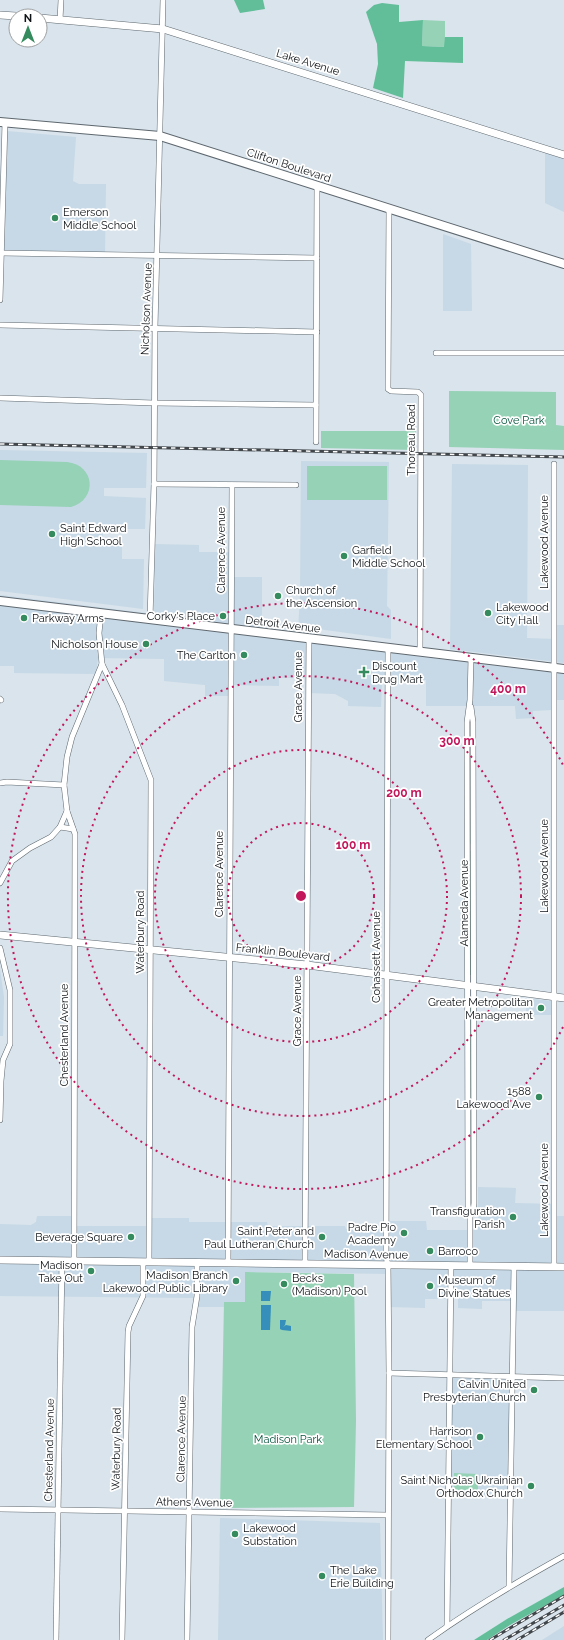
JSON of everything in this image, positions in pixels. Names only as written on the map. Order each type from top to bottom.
[{"type":"main road","name":"Clifton Boulevard","points":[[2,122],[160,136],[564,264]]},
{"type":"main road","name":"Detroit Avenue","points":[[0,601],[564,669]]},
{"type":"street","points":[[60,20],[61,0]]},
{"type":"street","name":"Nicholson Avenue","points":[[150,619],[163,0]]},
{"type":"street","name":"Lake Avenue","points":[[48,19],[163,29],[564,155]]},
{"type":"street","points":[[0,300],[2,122]]},
{"type":"street","points":[[316,442],[317,186]]},
{"type":"street","name":"Thoreau Road","points":[[389,209],[388,389],[391,391],[418,392],[421,395],[420,652]]},
{"type":"street","points":[[1,253],[317,258]]},
{"type":"street","points":[[0,325],[317,332]]},
{"type":"street","points":[[436,353],[564,353]]},
{"type":"street","points":[[0,398],[154,403],[316,405]]},
{"type":"street","name":"Lakewood Avenue","points":[[554,464],[554,1267]]},
{"type":"street","points":[[154,484],[296,485]]},
{"type":"street","name":"Clarence Avenue","points":[[228,1263],[230,628],[232,485]]},
{"type":"street","name":"Waterbury Road","points":[[101,613],[99,633],[102,664],[122,705],[151,780],[146,1262],[142,1296],[129,1326],[128,1332],[122,1640]]},
{"type":"street","name":"Grace Avenue","points":[[306,1264],[309,638]]},
{"type":"street","name":"Cohassett Avenue","points":[[388,648],[386,975],[386,1257],[388,1265],[389,1373],[388,1640]]},
{"type":"street","name":"Alameda Avenue","points":[[470,1216],[473,1212],[474,1203],[474,1107],[467,847],[467,722],[470,700],[471,658]]},
{"type":"street","name":"Chesterland Avenue","points":[[74,1261],[75,834],[67,811],[64,785],[67,757],[72,737],[102,664]]},
{"type":"street","name":"Alameda Avenue","points":[[470,700],[473,722],[474,847],[467,1107],[470,1266]]},
{"type":"street","points":[[0,783],[7,782],[64,785]]},
{"type":"street","points":[[0,883],[3,873],[12,862],[30,848],[51,836],[60,827],[67,811]]},
{"type":"street","points":[[60,827],[73,828]]},
{"type":"street","points":[[467,847],[474,847]]},
{"type":"street","name":"Franklin Boulevard","points":[[0,935],[307,965],[564,998]]},
{"type":"street","points":[[0,948],[10,990],[10,1044],[3,1060],[0,1120]]},
{"type":"street","points":[[467,1107],[474,1107]]},
{"type":"street","name":"Madison Avenue","points":[[0,1260],[564,1267]]},
{"type":"street","name":"Chesterland Avenue","points":[[56,1640],[62,1261]]},
{"type":"street","name":"Clarence Avenue","points":[[187,1640],[192,1327],[197,1296],[197,1262]]},
{"type":"street","points":[[447,1626],[451,1266]]},
{"type":"street","points":[[509,1587],[511,1377],[514,1267]]},
{"type":"street","points":[[389,1373],[450,1376],[564,1378]]},
{"type":"street","name":"Athens Avenue","points":[[0,1509],[388,1515]]},
{"type":"street","points":[[428,1640],[447,1626],[509,1587],[564,1556]]},
{"type":"shaded area","name":"Emerson Middle School","points":[[7,131],[76,137],[73,181],[79,184],[106,184],[105,252],[4,251]]},
{"type":"shaded area","points":[[545,153],[564,159],[564,212],[545,203]]},
{"type":"shaded area","points":[[443,234],[471,244],[472,311],[443,311]]},
{"type":"shaded area","name":"Saint Edward High School","points":[[0,450],[147,453],[146,488],[104,488],[104,496],[146,498],[145,529],[103,529],[103,540],[122,540],[122,559],[144,559],[143,609],[0,591]]},
{"type":"shaded area","name":"Garfield Middle School","points":[[301,461],[389,462],[387,606],[391,610],[391,639],[318,629],[317,633],[298,631],[300,596]]},
{"type":"shaded area","points":[[452,464],[528,465],[527,638],[556,639],[556,625],[564,625],[564,663],[450,649]]},
{"type":"shaded area","points":[[155,544],[199,545],[199,552],[233,552],[233,577],[262,577],[262,637],[564,674],[564,700],[551,700],[551,710],[533,711],[533,718],[516,719],[515,706],[426,706],[426,680],[382,680],[381,707],[348,706],[348,701],[335,694],[306,693],[305,678],[279,678],[279,686],[234,685],[234,696],[205,696],[205,685],[164,681],[164,659],[98,658],[96,674],[14,673],[14,666],[0,666],[0,595],[154,614]]},
{"type":"shaded area","points":[[0,969],[4,997],[3,1036],[0,1036]]},
{"type":"shaded area","points":[[526,998],[551,1001],[551,1015],[526,1015]]},
{"type":"shaded area","points":[[478,1187],[516,1188],[515,1203],[555,1204],[555,1216],[564,1216],[564,1311],[511,1311],[511,1301],[482,1301],[482,1309],[458,1308],[458,1299],[425,1299],[425,1308],[390,1307],[390,1274],[245,1272],[245,1302],[224,1302],[224,1307],[197,1307],[198,1298],[0,1296],[0,1224],[31,1225],[36,1222],[37,1216],[75,1216],[75,1226],[147,1226],[148,1218],[189,1218],[189,1222],[267,1222],[268,1226],[345,1226],[346,1229],[383,1229],[384,1221],[426,1221],[427,1230],[478,1230]]},
{"type":"shaded area","name":"Harrison Elementary School","points":[[451,1377],[509,1379],[509,1497],[450,1496]]},
{"type":"shaded area","points":[[220,1518],[380,1523],[383,1640],[218,1640]]},
{"type":"shaded area","points":[[564,1626],[564,1640],[542,1640]]},
{"type":"green space","points":[[234,0],[263,0],[265,9],[240,13]]},
{"type":"green space","points":[[382,3],[399,5],[399,22],[423,20],[422,46],[444,47],[445,37],[463,37],[463,63],[405,61],[403,98],[373,88],[378,64],[377,44],[366,12],[374,5]]},
{"type":"green space","points":[[423,20],[445,21],[445,47],[422,46]]},
{"type":"green space","name":"Cove Park","points":[[449,391],[556,392],[556,425],[564,426],[564,450],[449,447]]},
{"type":"green space","points":[[321,431],[416,431],[416,450],[321,448]]},
{"type":"green space","points":[[0,460],[67,462],[76,464],[88,475],[90,483],[89,490],[86,497],[80,503],[71,507],[0,505]]},
{"type":"green space","points":[[307,466],[387,466],[387,500],[307,500]]},
{"type":"green space","points":[[469,723],[472,723],[472,844],[470,844]]},
{"type":"green space","points":[[469,851],[472,851],[472,975],[469,975]]},
{"type":"green space","points":[[469,998],[472,998],[472,1104],[469,1104]]},
{"type":"green space","points":[[469,1111],[471,1111],[472,1204],[470,1204]]},
{"type":"green space","name":"Madison Park","points":[[245,1272],[354,1274],[356,1421],[354,1507],[220,1508],[224,1302],[245,1302]]},
{"type":"green space","points":[[454,1473],[478,1474],[478,1490],[454,1490]]},
{"type":"green space","points":[[564,1587],[564,1595],[510,1625],[487,1640],[474,1640],[507,1619]]},
{"type":"water","points":[[261,1291],[271,1291],[270,1301],[261,1301]]},
{"type":"water","points":[[261,1305],[271,1305],[270,1330],[261,1330]]},
{"type":"water","points":[[280,1320],[286,1320],[283,1327],[286,1325],[291,1326],[291,1331],[280,1329]]},
{"type":"railway","points":[[0,444],[564,457]]},
{"type":"railway","points":[[490,1640],[564,1596]]},
{"type":"railway","points":[[504,1640],[564,1605]]},
{"type":"railway","points":[[517,1640],[564,1612]]},
{"type":"place","name":"Emerson Middle School","points":[[55,218]]},
{"type":"place","name":"Saint Edward High School","points":[[52,534]]},
{"type":"place","name":"Garfield Middle School","points":[[344,556]]},
{"type":"place","name":"Church of the Ascension","points":[[278,596]]},
{"type":"place","name":"Lakewood City Hall","points":[[488,613]]},
{"type":"place","name":"Corky's Place","points":[[223,616]]},
{"type":"place","name":"Parkway Arms","points":[[24,618]]},
{"type":"place","name":"Nicholson House","points":[[146,644]]},
{"type":"place","name":"The Carlton","points":[[244,655]]},
{"type":"place","name":"Discount Drug Mart","points":[[364,672]]},
{"type":"place","name":"Greater Metropolitan Management","points":[[541,1008]]},
{"type":"place","name":"1588 Lakewood Ave","points":[[539,1097]]},
{"type":"place","name":"Transfiguration Parish","points":[[513,1217]]},
{"type":"place","name":"Padre Pio Academy","points":[[404,1233]]},
{"type":"place","name":"Beverage Square","points":[[131,1237]]},
{"type":"place","name":"Saint Peter and Paul Lutheran Church","points":[[322,1237]]},
{"type":"place","name":"Barroco","points":[[430,1251]]},
{"type":"place","name":"Madison Take Out","points":[[91,1271]]},
{"type":"place","name":"Madison Branch Lakewood Public Library","points":[[236,1281]]},
{"type":"place","name":"Becks (Madison) Pool","points":[[284,1284]]},
{"type":"place","name":"Museum of Divine Statues","points":[[430,1286]]},
{"type":"place","name":"Calvin United Presbyterian Church","points":[[534,1390]]},
{"type":"place","name":"Harrison Elementary School","points":[[480,1437]]},
{"type":"place","name":"Saint Nicholas Ukrainian Orthodox Church","points":[[531,1486]]},
{"type":"place","name":"Lakewood Substation","points":[[235,1534]]},
{"type":"place","name":"The Lake Erie Building","points":[[322,1576]]}]
